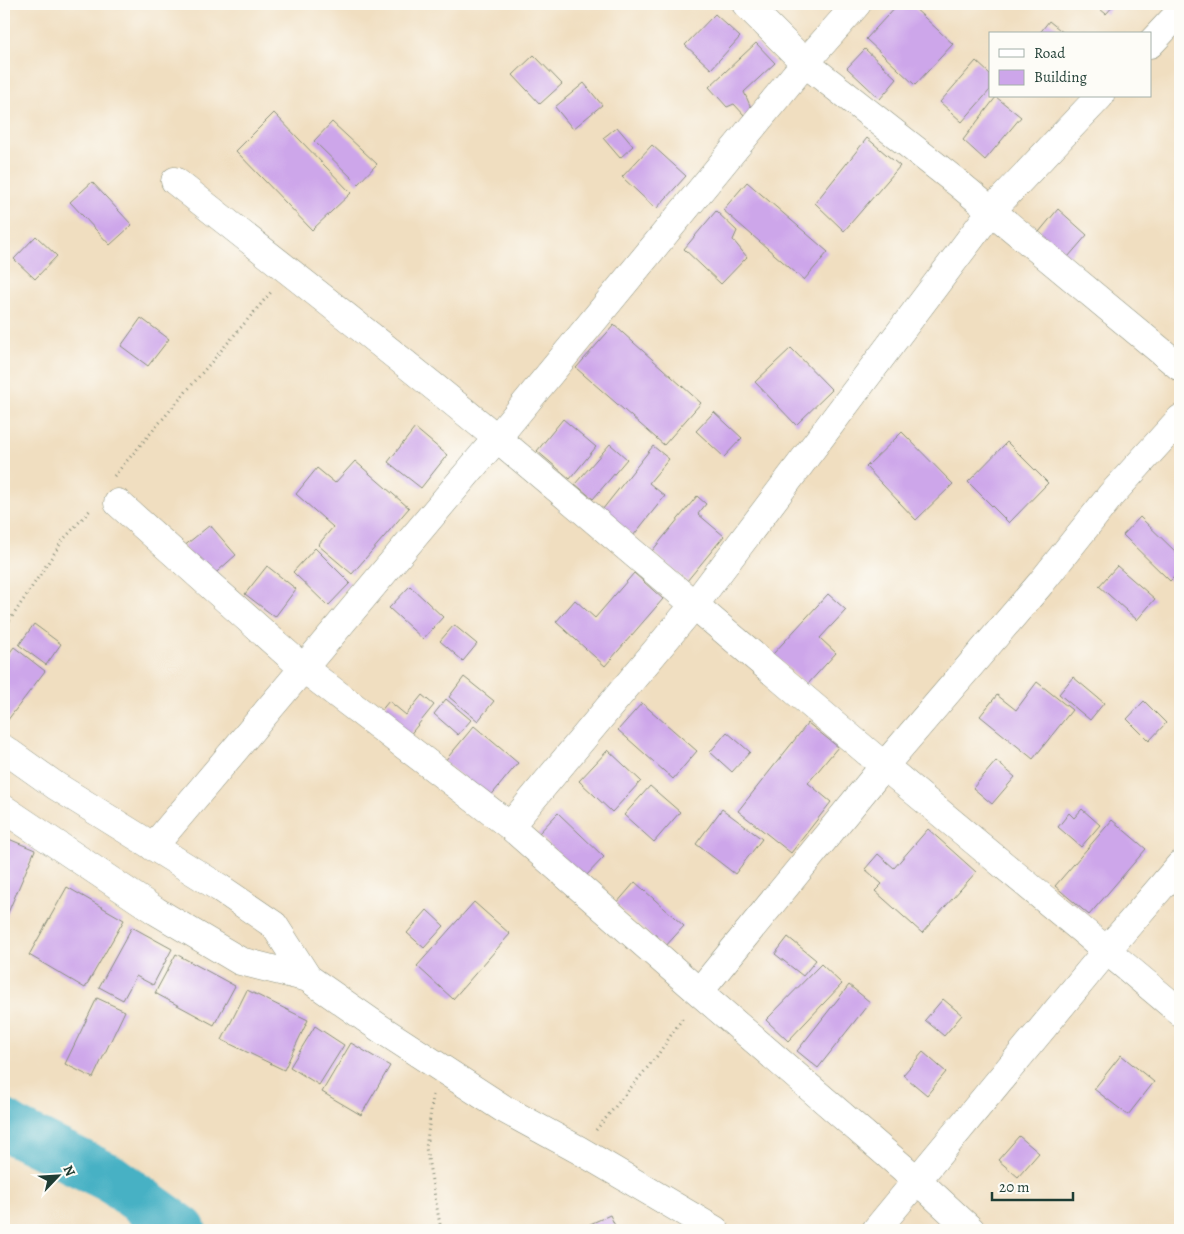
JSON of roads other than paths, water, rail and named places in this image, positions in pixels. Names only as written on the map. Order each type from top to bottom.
[{"type":"street","points":[[746,4],[805,63],[992,210],[1180,367]]},
{"type":"street","points":[[153,847],[497,438],[805,63],[856,4]]},
{"type":"street","points":[[1152,42],[1180,12]]},
{"type":"street","points":[[510,826],[695,604],[992,210],[1098,98]]},
{"type":"street","points":[[175,181],[497,438],[884,766],[1180,1012]]},
{"type":"street","points":[[699,992],[884,766],[1041,583],[1111,495],[1180,419]]},
{"type":"street","points":[[118,503],[303,668],[510,826],[971,1230]]},
{"type":"street","points":[[4,749],[56,786],[220,888],[274,925],[308,978]]},
{"type":"street","points":[[4,809],[156,911],[240,961],[308,978],[504,1109],[579,1150],[716,1230]]},
{"type":"street","points":[[876,1230],[1107,950],[1180,865]]},
{"type":"waterway","points":[[4,1124],[18,1133],[110,1178],[182,1230]]}]
